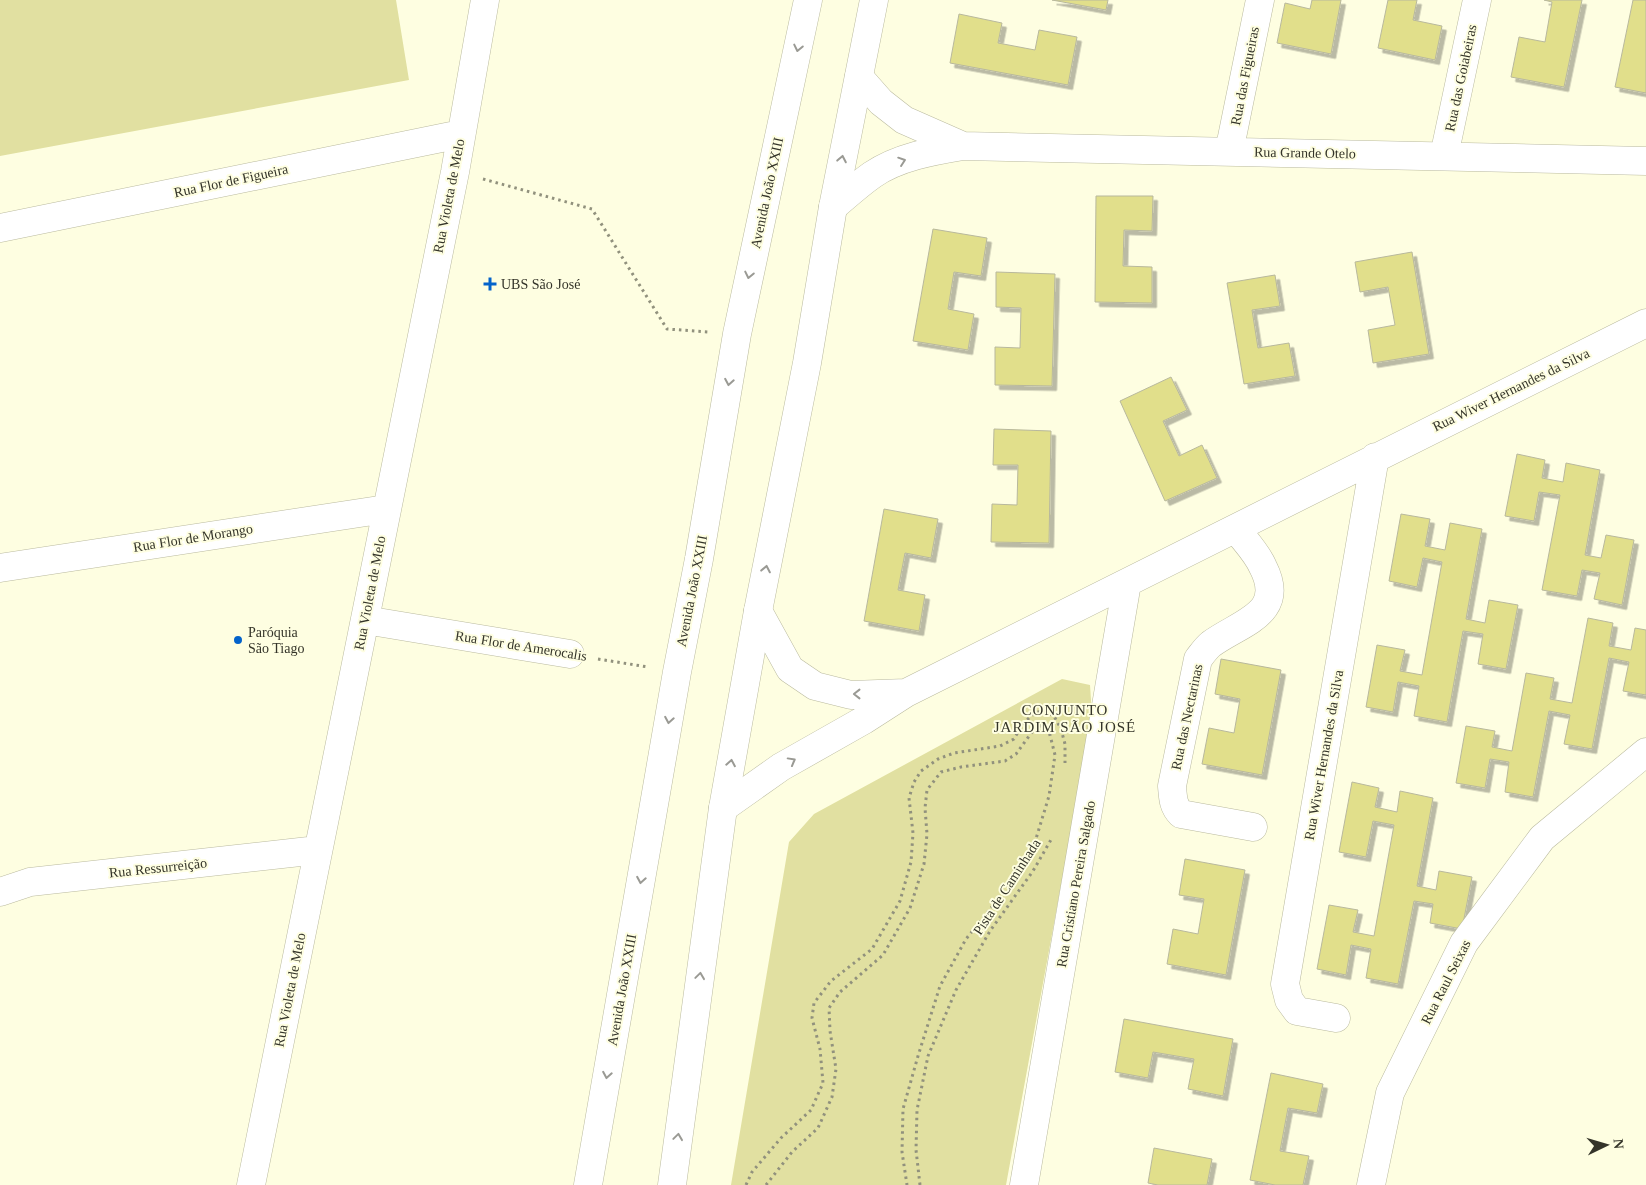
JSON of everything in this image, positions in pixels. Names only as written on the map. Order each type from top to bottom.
[{"type":"street","name":"Rua Violeta de Melo","points":[[252,1185],[455,172],[485,0]]},
{"type":"street","name":"Avenida João XXIII","points":[[588,1185],[737,334],[808,0]]},
{"type":"street","points":[[672,1185],[723,808],[758,611],[807,363],[833,207],[874,0]]},
{"type":"street","name":"Rua das Figueiras","points":[[1230,152],[1260,0]]},
{"type":"street","name":"Rua das Goiabeiras","points":[[1444,156],[1477,0]]},
{"type":"street","name":"Rua Grande Otelo","points":[[859,76],[882,102],[904,120],[963,146]]},
{"type":"street","name":"Rua Flor de Figueira","points":[[9,226],[462,134]]},
{"type":"street","name":"Rua Grande Otelo","points":[[833,207],[873,174],[898,162],[933,151],[963,146],[1646,161]]},
{"type":"street","points":[[0,247],[9,226]]},
{"type":"street","name":"Rua Wiver Hernandes da Silva","points":[[723,808],[780,767],[864,720],[906,693],[1646,323]]},
{"type":"street","name":"Rua Wiver Hernandes da Silva","points":[[1336,1018],[1297,1011],[1289,1000],[1285,984],[1375,457]]},
{"type":"street","name":"Rua Flor de Morango","points":[[0,568],[386,509]]},
{"type":"street","name":"Rua das Nectarinas","points":[[1236,528],[1263,566],[1270,584],[1269,603],[1260,614],[1209,645],[1198,659],[1172,786],[1175,808],[1181,814],[1253,827]]},
{"type":"street","name":"Rua Cristiano Pereira Salgado","points":[[1024,1185],[1127,582]]},
{"type":"street","name":"Rua Wiver Hernandes da Silva","points":[[758,611],[790,669],[816,686],[851,695],[906,693]]},
{"type":"street","name":"Rua Flor de Amerocalis","points":[[365,620],[570,654]]},
{"type":"street","name":"Rua Raul Seixas","points":[[1371,1185],[1390,1093],[1464,943],[1542,838],[1646,752]]},
{"type":"street","name":"Rua Ressurreição","points":[[0,892],[30,882],[318,850]]},
{"type":"path","points":[[455,172],[592,209],[667,329],[737,334]]},
{"type":"path","name":"Rua Flor de Amerocalis","points":[[570,654],[677,672]]},
{"type":"path","points":[[746,1185],[752,1172],[782,1138],[811,1110],[823,1083],[820,1049],[812,1018],[814,1003],[831,981],[872,949],[900,902],[911,862],[913,833],[909,798],[914,782],[921,771],[938,758],[1000,746],[1014,739],[1022,725],[1031,716],[1037,712],[1045,711],[1054,716],[1061,729],[1065,744],[1065,772]]},
{"type":"path","points":[[766,1185],[792,1152],[818,1128],[832,1097],[836,1069],[830,1031],[829,1008],[840,992],[883,954],[910,908],[924,864],[927,834],[925,808],[927,790],[941,772],[1005,761],[1016,754],[1037,725],[1044,727],[1050,736],[1055,755],[1049,796],[1035,842],[1012,882],[966,939],[940,986],[918,1056],[904,1109],[902,1152],[907,1185]]},
{"type":"path","name":"Pista de Caminhada","points":[[920,1185],[916,1150],[917,1110],[928,1056],[956,990],[990,932],[1033,871],[1052,838],[1054,829]]},
{"type":"shaded area","points":[[0,0],[396,0],[409,80],[0,156]]},
{"type":"shaded area","points":[[1062,679],[1090,685],[1092,716],[1006,1185],[731,1185],[789,842],[814,814]]},
{"type":"building","points":[[1052,0],[1108,0],[1106,10]]},
{"type":"building","points":[[1312,0],[1341,0],[1331,54],[1277,43],[1285,3],[1310,9]]},
{"type":"building","points":[[1388,0],[1417,0],[1413,20],[1442,26],[1435,60],[1378,48]]},
{"type":"building","points":[[1544,0],[1582,0],[1564,87],[1511,77],[1519,37],[1545,42],[1552,2]]},
{"type":"building","points":[[1633,0],[1646,0],[1646,93],[1615,87]]},
{"type":"building","points":[[959,14],[1002,23],[998,43],[1035,50],[1039,30],[1077,37],[1068,85],[950,63]]},
{"type":"building","points":[[1096,196],[1153,196],[1152,231],[1124,230],[1123,266],[1152,267],[1152,303],[1095,302]]},
{"type":"building","points":[[933,229],[987,238],[981,276],[954,272],[948,309],[974,314],[968,350],[913,341]]},
{"type":"building","points":[[1412,252],[1429,354],[1373,363],[1368,330],[1395,325],[1388,287],[1360,292],[1355,262]]},
{"type":"building","points":[[996,272],[1055,274],[1052,386],[995,385],[995,347],[1020,348],[1021,308],[996,307]]},
{"type":"building","points":[[1275,275],[1280,306],[1252,310],[1258,348],[1289,343],[1295,376],[1244,384],[1227,283]]},
{"type":"building","points":[[1171,377],[1187,410],[1163,421],[1179,456],[1202,445],[1217,478],[1165,501],[1120,401]]},
{"type":"building","points":[[994,429],[1051,431],[1049,543],[991,542],[992,504],[1017,505],[1018,465],[993,465]]},
{"type":"building","points":[[1517,454],[1545,460],[1542,478],[1563,482],[1566,463],[1600,470],[1585,555],[1601,558],[1606,535],[1634,540],[1622,605],[1594,599],[1600,573],[1582,570],[1577,596],[1542,590],[1560,495],[1539,492],[1534,521],[1505,516]]},
{"type":"building","points":[[884,509],[938,519],[931,558],[905,553],[898,590],[925,595],[919,631],[864,621]]},
{"type":"building","points":[[1401,514],[1430,519],[1425,546],[1445,550],[1450,523],[1482,529],[1466,619],[1485,623],[1489,600],[1518,605],[1506,669],[1478,664],[1483,634],[1463,631],[1447,722],[1414,716],[1419,686],[1398,682],[1393,712],[1366,707],[1377,645],[1405,650],[1400,671],[1422,675],[1442,562],[1423,558],[1417,587],[1389,581]]},
{"type":"building","points":[[1588,618],[1613,623],[1609,646],[1631,650],[1635,628],[1646,630],[1646,695],[1623,691],[1629,662],[1609,658],[1592,749],[1564,744],[1570,715],[1549,711],[1533,797],[1505,792],[1509,762],[1490,759],[1485,788],[1456,783],[1466,726],[1495,731],[1492,747],[1512,751],[1526,673],[1554,678],[1550,699],[1572,703]]},
{"type":"building","points":[[1221,659],[1281,670],[1262,775],[1202,764],[1209,728],[1234,733],[1240,699],[1215,694]]},
{"type":"building","points":[[1352,782],[1379,788],[1375,807],[1397,812],[1400,791],[1433,798],[1417,886],[1436,890],[1439,871],[1472,877],[1462,929],[1430,923],[1433,904],[1414,901],[1398,984],[1366,978],[1371,949],[1351,945],[1346,975],[1317,969],[1329,905],[1358,910],[1353,932],[1374,936],[1394,825],[1373,821],[1366,857],[1339,852]]},
{"type":"building","points":[[1185,859],[1245,870],[1226,975],[1167,964],[1173,929],[1198,934],[1204,899],[1179,895]]},
{"type":"building","points":[[1124,1019],[1233,1039],[1223,1096],[1188,1089],[1194,1059],[1153,1052],[1148,1078],[1115,1072]]},
{"type":"building","points":[[1271,1073],[1323,1084],[1317,1113],[1288,1108],[1280,1151],[1309,1156],[1303,1185],[1275,1185],[1250,1180]]},
{"type":"building","points":[[1154,1148],[1212,1159],[1207,1185],[1158,1185],[1148,1183]]},
{"type":"place","name":"UBS São José","points":[[490,284]]},
{"type":"place","name":"Paróquia São Tiago","points":[[238,640]]},
{"type":"district","name":"CONJUNTO JARDIM SÃO JOSÉ","points":[[1065,718]]}]
